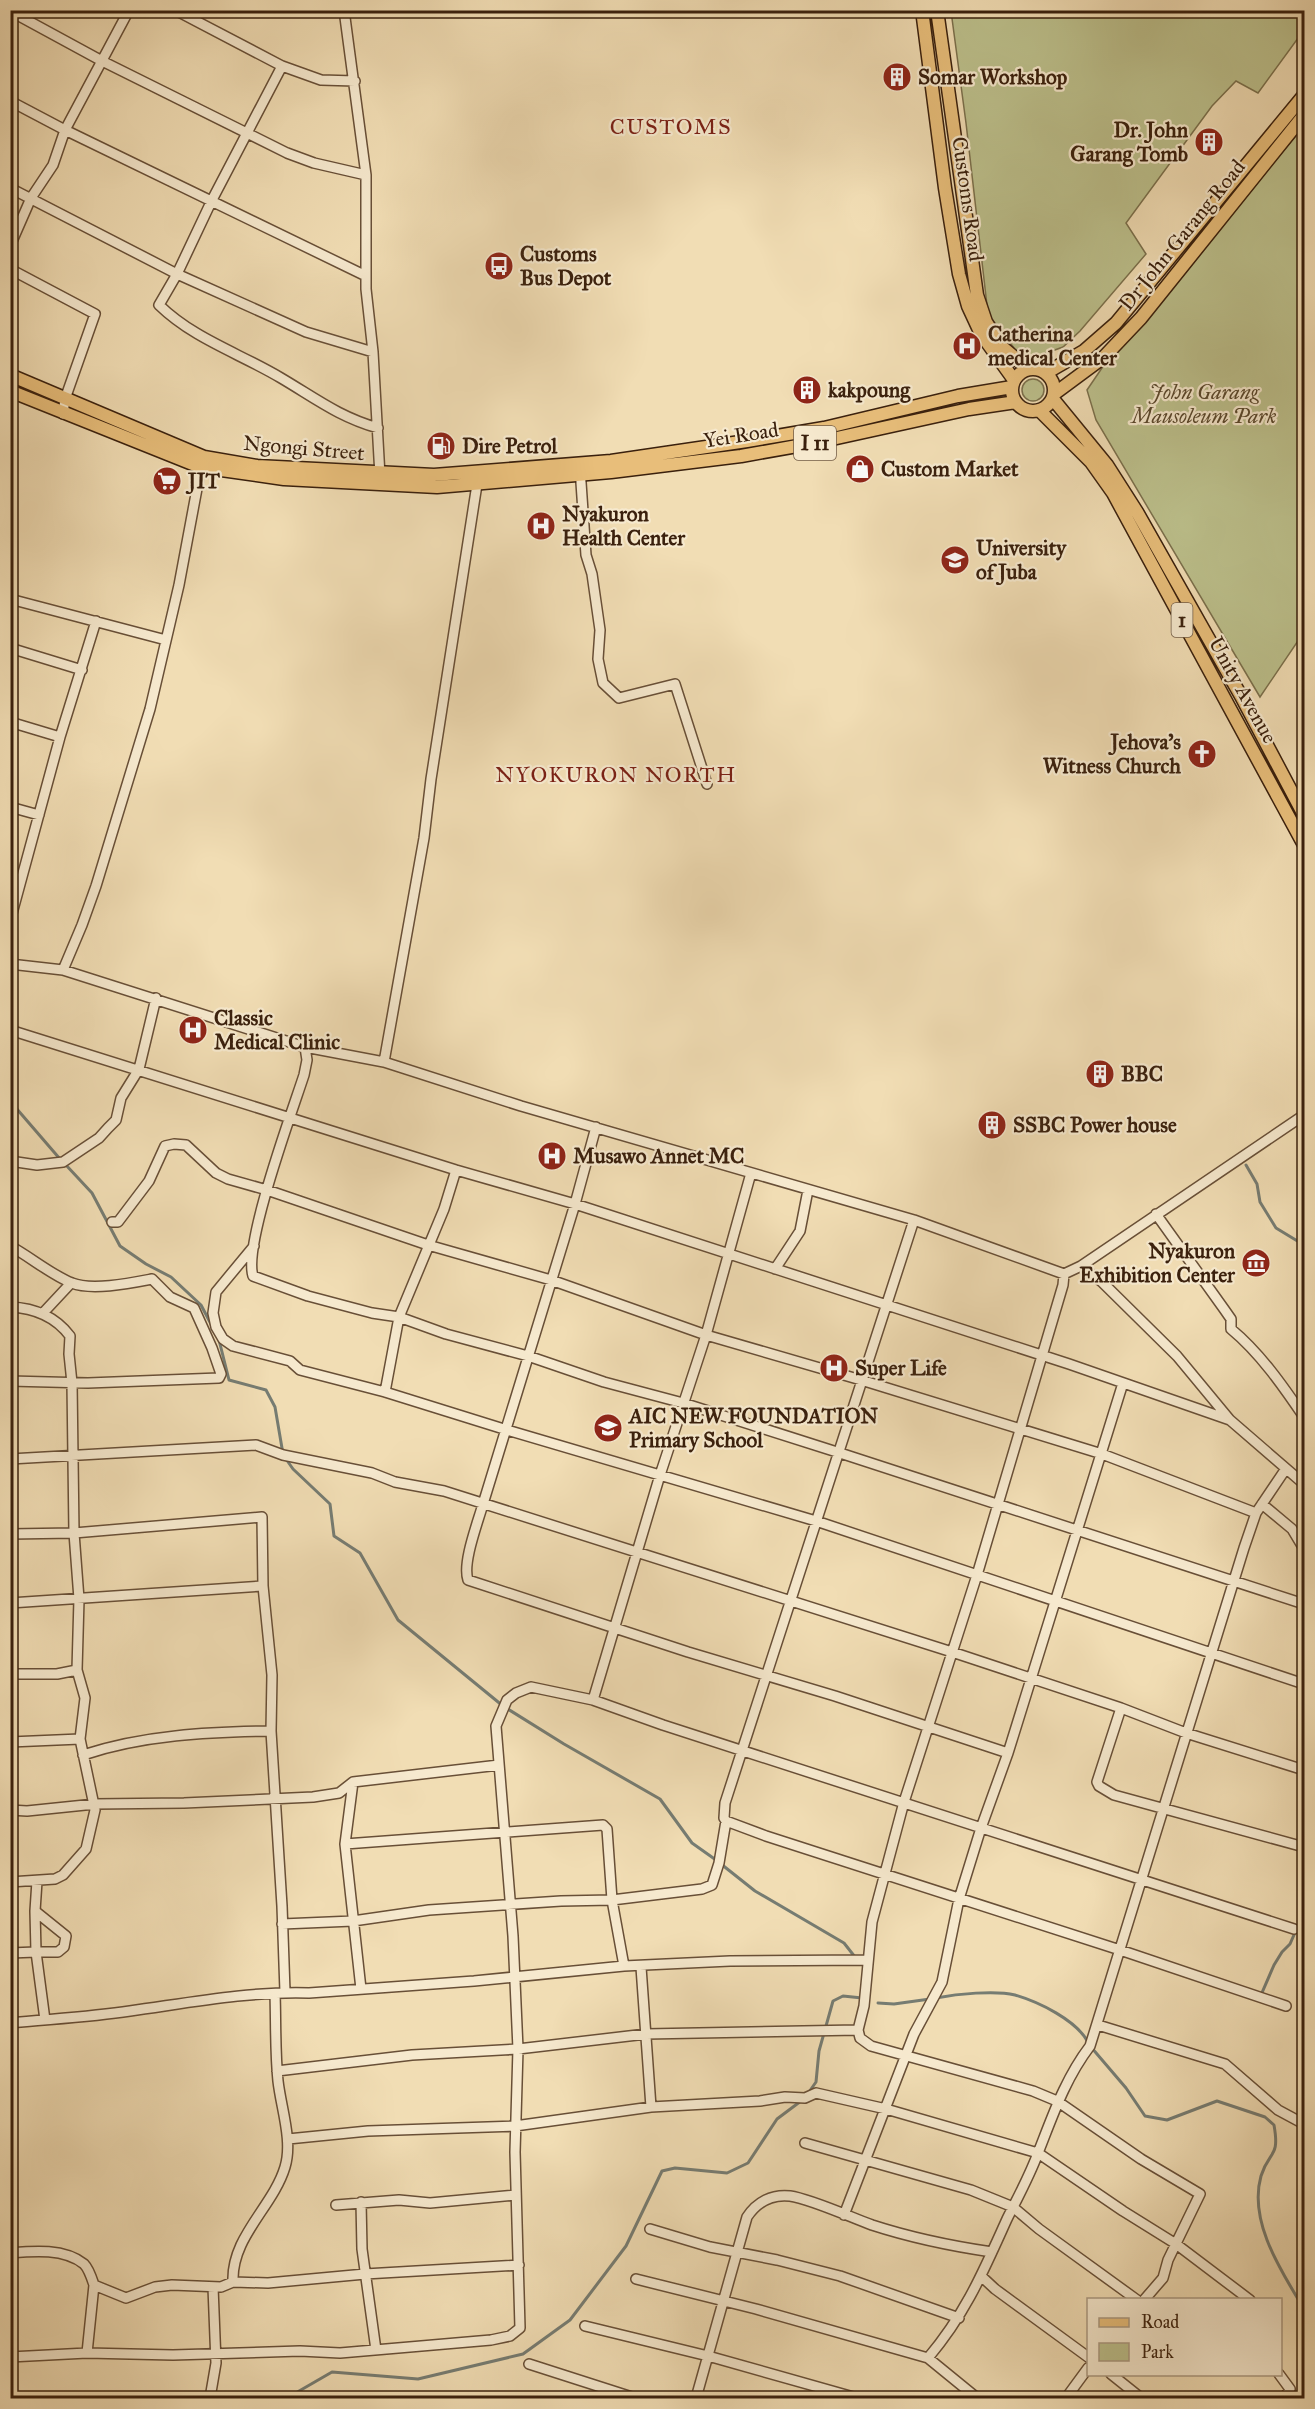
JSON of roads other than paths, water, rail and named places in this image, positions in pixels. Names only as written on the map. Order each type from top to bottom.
[{"type":"main road","name":"Customs Road","points":[[922,10],[945,188],[959,274],[972,316],[1013,383]]},
{"type":"main road","name":"Customs Road","points":[[937,10],[977,295],[986,322],[1001,346],[1028,369]]},
{"type":"main road","name":"Dr John Garang Road","points":[[1046,373],[1084,351],[1116,323],[1305,95]]},
{"type":"main road","name":"Dr John Garang Road","points":[[1053,396],[1104,357],[1141,318],[1305,115]]},
{"type":"main road","points":[[1016,402],[1013,383],[1017,375],[1028,369],[1036,368],[1046,373]]},
{"type":"main road","name":"1","points":[[1046,373],[1053,382],[1053,396]]},
{"type":"main road","name":"Ngongi Street","points":[[10,375],[202,462]]},
{"type":"main road","name":"Yei Road","points":[[611,467],[801,433],[1013,383]]},
{"type":"main road","name":"Ngongi Street","points":[[10,392],[63,414],[202,462],[380,479],[434,475],[478,479],[611,467]]},
{"type":"main road","points":[[1040,410],[1053,396]]},
{"type":"main road","name":"Unity Avenue","points":[[1053,396],[1107,465],[1137,512],[1305,815]]},
{"type":"main road","name":"Yei Road","points":[[611,467],[763,452],[969,409],[1016,402]]},
{"type":"main road","name":"1","points":[[1016,402],[1026,410],[1040,410]]},
{"type":"main road","name":"Unity Avenue","points":[[1040,410],[1091,462],[1113,493],[1305,845]]},
{"type":"street","points":[[10,246],[30,198],[53,165],[65,130],[129,10]]},
{"type":"street","points":[[175,10],[282,66],[321,80],[355,81]]},
{"type":"street","points":[[344,10],[366,174],[366,276],[374,352],[380,479]]},
{"type":"street","points":[[10,11],[102,61],[287,153],[314,163],[366,174]]},
{"type":"street","points":[[282,66],[212,200],[177,274],[159,305],[171,317],[206,340],[280,377],[326,408],[354,422],[378,428]]},
{"type":"street","points":[[10,101],[366,276]]},
{"type":"street","points":[[10,188],[177,274],[306,332],[374,352]]},
{"type":"street","points":[[10,269],[95,314],[65,399],[63,414]]},
{"type":"street","points":[[63,970],[96,886],[150,710],[202,462]]},
{"type":"street","points":[[580,469],[586,555],[592,574],[599,621],[598,659],[603,683],[619,698],[675,684],[706,784]]},
{"type":"street","points":[[384,1062],[424,838],[430,779],[478,479]]},
{"type":"street","points":[[10,599],[166,640]]},
{"type":"street","points":[[10,921],[15,886],[39,815],[60,737],[96,621]]},
{"type":"street","points":[[10,648],[82,670]]},
{"type":"street","points":[[10,722],[60,737]]},
{"type":"street","points":[[10,807],[39,815]]},
{"type":"street","points":[[10,964],[63,970],[305,1047],[384,1062],[914,1220],[1064,1274],[1081,1266],[1305,1115]]},
{"type":"street","points":[[10,1161],[37,1165],[63,1162],[99,1138],[116,1120],[120,1098],[138,1069],[156,998]]},
{"type":"street","points":[[10,1030],[456,1170],[575,1204],[1042,1356],[1230,1420]]},
{"type":"street","points":[[305,1047],[307,1060],[304,1076],[267,1190],[254,1246],[251,1269],[253,1276],[308,1296],[372,1313],[399,1317],[446,1334],[528,1356],[604,1382],[683,1403],[1305,1604]]},
{"type":"street","points":[[596,1127],[575,1204],[550,1280],[471,1546],[468,1580],[836,1696],[1008,1753]]},
{"type":"street","points":[[111,1222],[118,1222],[140,1194],[158,1166],[165,1146],[186,1145],[216,1173],[228,1179],[428,1245],[550,1280],[706,1335],[1102,1454],[1256,1513]]},
{"type":"street","points":[[385,1392],[399,1317],[444,1209],[456,1170]]},
{"type":"street","points":[[593,1700],[660,1475],[706,1335],[751,1173]]},
{"type":"street","points":[[775,1269],[800,1231],[808,1190]]},
{"type":"street","points":[[1156,1214],[1224,1309],[1230,1319],[1231,1329],[1243,1339],[1270,1370],[1305,1417]]},
{"type":"street","points":[[282,1924],[353,1921],[429,1910],[510,1904],[612,1900],[702,1890],[711,1885],[719,1863],[726,1821],[723,1814],[725,1803],[744,1751],[914,1220]]},
{"type":"street","points":[[10,1246],[71,1283],[86,1286],[152,1279],[170,1297],[194,1308],[221,1374],[219,1378],[72,1383],[10,1382]]},
{"type":"street","points":[[254,1246],[216,1292],[213,1313],[216,1327],[223,1339],[233,1346],[290,1361],[300,1370],[385,1392],[816,1521],[1053,1602],[1305,1684]]},
{"type":"street","points":[[1081,1266],[1102,1282],[1177,1356],[1230,1420],[1285,1470],[1305,1484]]},
{"type":"street","points":[[1064,1274],[1063,1285],[977,1575],[930,1728],[904,1802],[872,1922],[865,1997],[858,2030],[860,2038],[865,2043],[905,2057],[1033,2091],[1057,2101],[1141,2159],[1200,2194],[1168,2260],[1163,2278],[1146,2298]]},
{"type":"street","points":[[43,1313],[71,1283]]},
{"type":"street","points":[[10,1307],[26,1308],[43,1313],[70,1336],[74,1533],[79,1599],[77,1670],[85,1698],[80,1739],[95,1804],[87,1849],[63,1875],[55,1879],[10,1882]]},
{"type":"street","points":[[844,2215],[914,2034],[942,1982],[959,1899],[981,1827],[1008,1753],[1053,1602],[1078,1531],[1123,1383]]},
{"type":"street","points":[[10,1458],[256,1445],[283,1455],[327,1462],[372,1473],[395,1482],[444,1491],[952,1652],[1121,1708],[1186,1733],[1305,1770]]},
{"type":"street","points":[[928,2358],[959,2318],[981,2276],[1038,2153],[1057,2101],[1077,2063],[1090,2046],[1143,1880],[1233,1580],[1256,1513],[1285,1470]]},
{"type":"street","points":[[1262,1504],[1292,1529],[1305,1549]]},
{"type":"street","points":[[10,1534],[74,1533],[262,1517],[263,1586],[272,1675],[271,1731],[282,1924],[277,2072],[283,2121],[288,2139],[286,2166],[273,2194],[244,2235],[233,2282]]},
{"type":"street","points":[[10,1603],[263,1586]]},
{"type":"street","points":[[10,1674],[57,1674],[77,1670]]},
{"type":"street","points":[[10,2357],[87,2353],[300,2351],[330,2354],[491,2340],[516,2333],[520,2328],[515,2126],[518,2049],[515,1977],[496,1726],[503,1706],[516,1693],[531,1688],[593,1700],[1294,1929]]},
{"type":"street","points":[[1121,1708],[1097,1782],[1099,1786],[1114,1795],[1305,1847]]},
{"type":"street","points":[[83,1755],[113,1745],[211,1731],[271,1731]]},
{"type":"street","points":[[10,1742],[80,1739]]},
{"type":"street","points":[[10,1810],[95,1804],[274,1799],[339,1793],[353,1782],[499,1766]]},
{"type":"street","points":[[353,1782],[345,1844],[361,1989]]},
{"type":"street","points":[[726,1821],[1286,2006]]},
{"type":"street","points":[[345,1844],[603,1825],[606,1827],[612,1900],[624,1966]]},
{"type":"street","points":[[37,1881],[36,1952],[45,2020]]},
{"type":"street","points":[[10,1953],[58,1952],[64,1947],[66,1936],[35,1911]]},
{"type":"street","points":[[10,2023],[280,1993],[515,1977],[624,1966],[730,1961],[867,1960]]},
{"type":"street","points":[[641,1966],[651,2107]]},
{"type":"street","points":[[1098,2025],[1225,2064],[1278,2110],[1305,2124]]},
{"type":"street","points":[[277,2072],[412,2055],[518,2049],[646,2034],[858,2030]]},
{"type":"street","points":[[288,2139],[368,2132],[515,2126],[651,2107],[760,2101],[785,2097],[805,2098],[816,2092],[886,2109],[1038,2153],[1176,2244],[1247,2298]]},
{"type":"street","points":[[805,2144],[866,2159],[971,2190],[1013,2207],[1039,2229],[1134,2298]]},
{"type":"street","points":[[336,2205],[399,2200],[430,2203],[516,2195]]},
{"type":"street","points":[[696,2398],[747,2217],[758,2203],[766,2199],[790,2196],[938,2244],[992,2252]]},
{"type":"street","points":[[361,2202],[365,2274],[376,2350]]},
{"type":"street","points":[[650,2229],[710,2247],[737,2251],[840,2276],[959,2318]]},
{"type":"street","points":[[10,2253],[35,2251],[66,2255],[85,2265],[94,2285],[87,2353]]},
{"type":"street","points":[[94,2285],[126,2298],[155,2287],[190,2285],[221,2287],[233,2282],[268,2283],[365,2274],[519,2265]]},
{"type":"street","points":[[981,2276],[995,2289],[1087,2356]]},
{"type":"street","points":[[636,2279],[928,2358],[972,2397]]},
{"type":"street","points":[[210,2398],[216,2353],[213,2287]]},
{"type":"street","points":[[585,2326],[708,2356],[857,2398]]},
{"type":"street","points":[[529,2364],[635,2398]]},
{"type":"street","points":[[1066,2398],[1087,2371]]},
{"type":"street","points":[[1114,2376],[1141,2398]]},
{"type":"street","points":[[1280,2376],[1290,2389],[1284,2398]]},
{"type":"waterway","points":[[10,1101],[60,1159]]},
{"type":"waterway","points":[[65,1164],[92,1193],[120,1246],[146,1264],[171,1277],[201,1305],[212,1326]]},
{"type":"waterway","points":[[1246,1165],[1257,1184],[1260,1202],[1276,1228],[1304,1245]]},
{"type":"waterway","points":[[219,1340],[229,1380],[266,1390],[275,1407],[283,1454]]},
{"type":"waterway","points":[[286,1459],[293,1469],[330,1504],[334,1536],[360,1553],[398,1620],[503,1706],[660,1799],[692,1843],[716,1860]]},
{"type":"waterway","points":[[721,1864],[755,1891],[844,1943],[855,1957]]},
{"type":"waterway","points":[[1261,1995],[1274,1965],[1290,1944],[1304,1912]]},
{"type":"waterway","points":[[936,1998],[987,1993],[1015,1995],[1035,2002],[1066,2019],[1088,2042]]},
{"type":"waterway","points":[[809,2092],[816,2082],[819,2051],[833,2001],[843,1996],[862,1998]]},
{"type":"waterway","points":[[878,2003],[894,2004],[930,1999]]},
{"type":"waterway","points":[[1091,2047],[1126,2088],[1145,2116],[1167,2120],[1217,2101],[1265,2117],[1274,2125],[1276,2144],[1261,2176],[1258,2193],[1259,2211],[1269,2246],[1304,2309]]},
{"type":"waterway","points":[[287,2398],[332,2372],[418,2379],[523,2354],[570,2320],[626,2246],[662,2171],[675,2168],[727,2173],[748,2163],[777,2119],[801,2101]]},
{"type":"place","name":"Somar Workshop","points":[[897,77]]},
{"type":"place","name":"Dr. John Garang Tomb","points":[[1209,142]]},
{"type":"place","name":"Customs Bus Depot","points":[[499,266]]},
{"type":"place","name":"Catherina medical Center","points":[[967,346]]},
{"type":"place","name":"kakpoung","points":[[807,390]]},
{"type":"place","name":"Dire Petrol","points":[[441,446]]},
{"type":"place","name":"Custom Market","points":[[860,469]]},
{"type":"place","name":"JIT","points":[[167,481]]},
{"type":"place","name":"Nyakuron Health Center","points":[[541,526]]},
{"type":"place","name":"University of Juba","points":[[955,560]]},
{"type":"place","name":"Jehova's Witness Church","points":[[1202,754]]},
{"type":"place","name":"Classic Medical Clinic","points":[[193,1030]]},
{"type":"place","name":"BBC","points":[[1100,1074]]},
{"type":"place","name":"SSBC Power house","points":[[992,1125]]},
{"type":"place","name":"Musawo Annet MC","points":[[552,1156]]},
{"type":"place","name":"Nyakuron Exhibition Center","points":[[1256,1263]]},
{"type":"place","name":"Super Life","points":[[834,1368]]},
{"type":"place","name":"AIC NEW FOUNDATION Primary School","points":[[608,1428]]},
{"type":"district","name":"CUSTOMS","points":[[671,126]]},
{"type":"district","name":"NYOKURON NORTH","points":[[616,774]]},
{"type":"park label","name":"John Garang Mausoleum Park","points":[[1204,404]]}]
